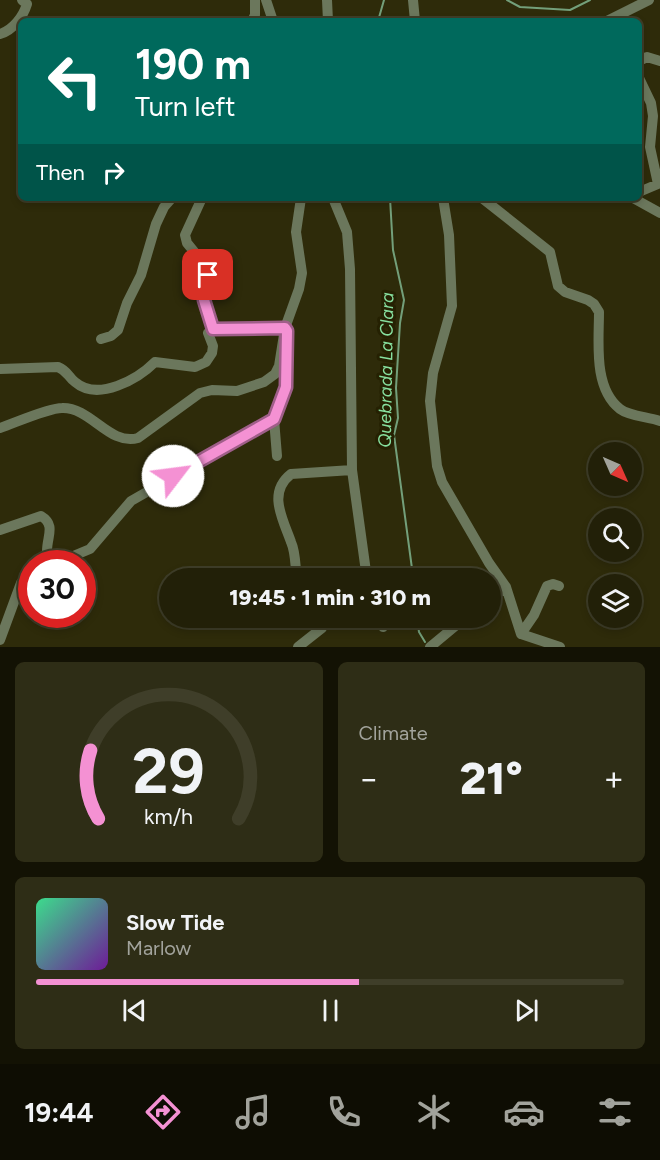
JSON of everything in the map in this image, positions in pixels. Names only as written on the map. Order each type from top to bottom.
[{"type":"street","points":[[20,18],[27,4],[22,0]]},
{"type":"street","points":[[254,18],[255,0]]},
{"type":"street","points":[[266,0],[272,18]]},
{"type":"street","points":[[327,0],[328,18]]},
{"type":"street","points":[[413,0],[415,18]]},
{"type":"street","points":[[613,18],[649,0]]},
{"type":"street","points":[[0,34],[8,31],[18,20]]},
{"type":"street","points":[[642,60],[647,57],[660,61]]},
{"type":"street","points":[[642,84],[651,103],[653,116],[650,147],[658,184],[642,191]]},
{"type":"street","points":[[101,339],[111,336],[118,330],[127,303],[141,275],[156,224],[169,201]]},
{"type":"street","points":[[201,201],[185,235],[187,243],[205,265],[208,275],[210,284],[204,300],[213,329]]},
{"type":"street","points":[[0,428],[61,408],[74,409],[119,437],[128,440],[138,438],[200,393],[212,390],[237,392],[264,382],[275,374],[279,366],[285,328],[299,289],[302,273],[296,232],[301,201]]},
{"type":"street","points":[[334,201],[347,232],[351,268],[352,470],[366,568]]},
{"type":"street","points":[[443,201],[449,235],[452,306],[433,373],[430,400],[437,466],[442,482],[489,563],[506,587],[521,634]]},
{"type":"street","points":[[486,201],[550,252],[558,286],[565,292],[594,304],[598,312],[603,384],[610,399],[625,412],[660,421]]},
{"type":"street","points":[[638,201],[660,213]]},
{"type":"street","points":[[0,369],[58,367],[65,370],[74,382],[98,390],[126,384],[155,362],[195,368],[206,362],[213,353],[208,333],[213,329],[285,328]]},
{"type":"street","points":[[277,456],[274,419],[286,387],[288,335],[285,328]]},
{"type":"street","points":[[88,550],[130,501],[274,419]]},
{"type":"street","points":[[295,568],[292,543],[277,503],[279,488],[291,474],[352,470]]},
{"type":"street","points":[[0,530],[41,516],[48,520],[51,526],[47,550]]},
{"type":"street","points":[[521,634],[534,615],[547,586],[553,584],[559,586]]},
{"type":"street","points":[[501,591],[506,587]]},
{"type":"street","points":[[0,640],[18,592]]},
{"type":"street","points":[[298,647],[322,628]]},
{"type":"street","points":[[430,647],[453,628]]},
{"type":"street","points":[[521,634],[560,647]]},
{"type":"waterway","name":"Quebrada La Clara","points":[[379,18],[384,0]]},
{"type":"waterway","points":[[507,0],[520,7],[570,10],[590,0]]},
{"type":"waterway","name":"Quebrada La Clara","points":[[390,201],[393,250],[404,300],[400,323],[396,388],[398,418],[394,435],[412,568]]},
{"type":"waterway","name":"Quebrada La Clara","points":[[418,628],[425,642]]},
{"type":"route","points":[[173,476],[274,419],[286,387],[288,335],[285,328],[213,329],[204,300],[210,284],[208,275]]}]
